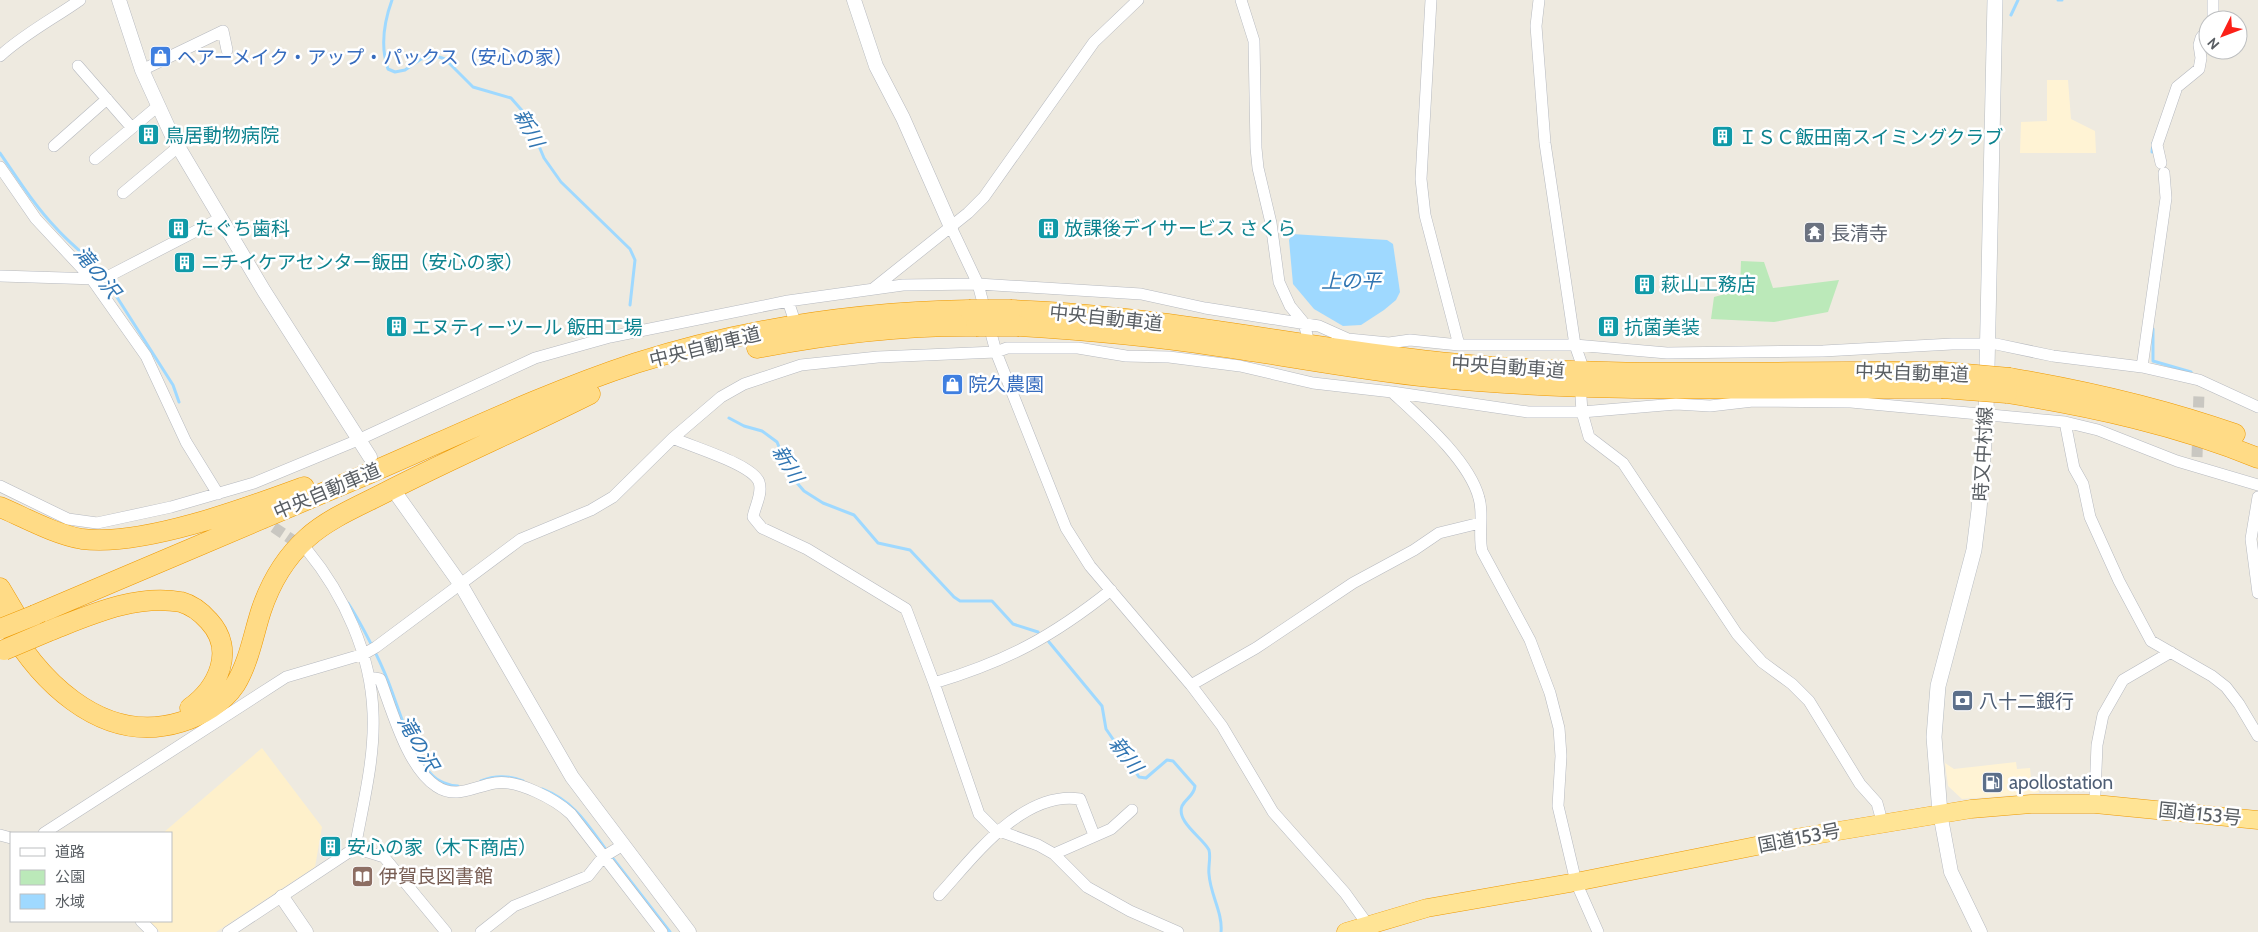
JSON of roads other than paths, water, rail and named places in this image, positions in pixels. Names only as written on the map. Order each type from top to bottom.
[{"type":"highway","name":"中央自動車道","points":[[42,624],[528,405],[638,363],[758,334],[843,319],[1110,316],[1394,357],[1525,370],[1602,374],[1943,380],[2008,386],[2142,404],[2195,420],[2258,443]]},
{"type":"highway","name":"中央自動車道","points":[[0,629],[42,624],[496,432],[590,394],[656,372],[781,343],[973,318]]},
{"type":"highway","name":"中央自動車道","points":[[2008,386],[2057,401],[2147,421],[2190,433],[2258,458]]},
{"type":"highway","points":[[0,611],[25,653],[50,680],[79,705],[104,718],[132,728],[165,727],[193,718],[216,703],[235,685],[245,666],[262,610],[273,583],[281,569],[306,539],[327,524],[381,495],[590,394]]},
{"type":"highway","points":[[0,507],[59,533],[82,538],[114,539],[153,533],[212,518],[307,486],[361,466],[496,408],[528,405]]},
{"type":"highway","points":[[0,588],[36,649],[59,673],[83,694],[120,713],[148,718],[175,714],[190,707],[208,693],[219,674],[222,658],[222,647],[215,627],[201,612],[182,602],[150,600],[42,624],[2,648]]},
{"type":"highway","name":"国道153号","points":[[1346,932],[1427,908],[1576,882],[1796,838],[1940,813],[2031,804],[2095,804],[2258,820]]},
{"type":"main road","name":"時又中村線","points":[[1940,813],[1934,737],[1938,686],[1974,550],[1986,414],[1995,0]]},
{"type":"street","points":[[0,56],[18,39],[46,24],[80,0]]},
{"type":"street","points":[[119,0],[142,70],[178,147],[264,291],[370,457]]},
{"type":"street","points":[[854,0],[876,66],[903,118],[978,284],[996,352],[1066,528],[1090,566],[1222,726],[1273,812],[1345,893],[1368,925]]},
{"type":"street","points":[[874,288],[951,227],[984,197],[1094,42],[1138,0]]},
{"type":"street","points":[[1241,0],[1254,41],[1257,155],[1271,223],[1279,282],[1290,306],[1304,323],[1308,339]]},
{"type":"street","points":[[1431,0],[1421,179],[1425,215],[1459,344]]},
{"type":"street","points":[[1539,0],[1536,26],[1545,143],[1575,345],[1581,362]]},
{"type":"street","points":[[142,70],[223,31],[227,50]]},
{"type":"street","points":[[2142,367],[2166,198],[2157,145],[2178,87],[2199,70],[2201,60]]},
{"type":"street","points":[[78,66],[132,128]]},
{"type":"street","points":[[54,146],[107,99]]},
{"type":"street","points":[[95,159],[158,106]]},
{"type":"street","points":[[123,193],[178,147]]},
{"type":"street","points":[[0,167],[36,219],[94,278],[146,356],[186,442],[222,493],[240,504]]},
{"type":"street","points":[[0,276],[94,278],[109,276],[221,218]]},
{"type":"street","points":[[0,486],[68,519],[97,523],[222,493],[358,440],[536,358],[610,337],[788,301],[903,284],[978,284],[1141,294],[1205,308],[1319,326],[1348,339],[1389,343],[1410,340],[1459,344],[1575,345],[1667,353],[1823,351],[1987,344],[2053,356],[2142,367],[2199,380],[2258,407]]},
{"type":"street","points":[[788,301],[794,319]]},
{"type":"street","points":[[46,832],[286,677],[369,650],[461,585],[521,539],[591,510],[613,497],[673,438],[721,397],[744,384],[801,365],[878,357],[996,352],[1007,348],[1078,348],[1126,356],[1169,358],[1240,366],[1392,392],[1528,412],[1582,412],[1676,404],[1710,406],[1753,401],[1851,402],[2065,422],[2098,430],[2197,462],[2258,485]]},
{"type":"street","points":[[800,350],[801,365]]},
{"type":"street","points":[[2199,380],[2200,392]]},
{"type":"street","points":[[1392,392],[1436,434],[1462,466],[1480,500],[1479,539],[1482,552],[1530,640],[1550,693],[1559,728],[1561,756],[1558,806],[1576,882],[1598,932]]},
{"type":"street","points":[[1581,397],[1582,412],[1589,436],[1623,463],[1737,634],[1762,662],[1792,684],[1809,701],[1860,784],[1877,803],[1880,814]]},
{"type":"street","points":[[2065,422],[2074,468],[2083,484],[2090,517],[2119,581],[2151,641],[2212,676],[2226,687],[2239,704],[2258,736]]},
{"type":"street","points":[[673,438],[743,466],[759,481],[761,492],[753,517],[762,528],[806,549],[906,609],[934,682],[979,814],[998,830],[1054,854],[1087,888],[1130,911],[1178,932]]},
{"type":"street","points":[[397,495],[461,585],[560,758],[590,804],[620,847],[689,932]]},
{"type":"street","points":[[2258,497],[2251,539],[2258,593]]},
{"type":"street","points":[[1190,685],[1256,648],[1353,584],[1414,550],[1439,533],[1480,523]]},
{"type":"street","points":[[228,932],[355,848],[370,767],[373,713],[369,677],[369,650],[307,550]]},
{"type":"street","points":[[934,682],[978,670],[1005,659],[1074,620],[1111,590]]},
{"type":"street","points":[[2095,794],[2097,745],[2102,715],[2123,680],[2172,652]]},
{"type":"street","points":[[369,677],[380,679],[413,758],[436,787],[463,792],[495,782],[507,783],[558,802],[571,814],[662,932]]},
{"type":"street","points":[[939,895],[998,830],[1033,808],[1056,800],[1080,799],[1094,836]]},
{"type":"street","points":[[1054,854],[1110,829],[1132,810]]},
{"type":"street","points":[[1940,813],[1952,872],[1980,932]]},
{"type":"street","points":[[481,932],[514,906],[588,876],[604,856],[620,847]]},
{"type":"street","points":[[355,848],[384,857],[446,932]]},
{"type":"street","points":[[282,897],[306,932]]},
{"type":"street","points":[[143,922],[152,932]]},
{"type":"water","name":"上の平","points":[[1292,234],[1387,240],[1393,244],[1400,292],[1396,300],[1361,325],[1343,326],[1314,309],[1293,284],[1289,240]]},
{"type":"waterway","name":"新川","points":[[392,0],[384,34],[384,52],[388,69],[395,72],[405,70],[421,59],[436,56],[445,59],[473,87],[511,98],[526,115],[544,158],[561,182],[630,249],[635,260],[630,305]]},
{"type":"waterway","points":[[2011,15],[2018,0]]},
{"type":"waterway","points":[[2152,152],[2153,143]]},
{"type":"waterway","name":"滝の沢","points":[[0,153],[40,210],[103,275]]},
{"type":"waterway","name":"滝の沢","points":[[106,280],[173,385],[179,402]]},
{"type":"waterway","points":[[2153,329],[2153,361],[2191,372]]},
{"type":"waterway","name":"新川","points":[[729,418],[744,426],[762,431],[777,442],[791,476],[804,491],[823,503],[854,515],[878,543],[910,550],[954,597],[960,601],[992,601],[1013,624],[1038,632]]},
{"type":"waterway","name":"滝の沢","points":[[348,603],[380,662],[417,754],[436,779],[443,783],[458,786]]},
{"type":"waterway","name":"新川","points":[[1049,642],[1102,706],[1106,729],[1139,777],[1146,778],[1167,760],[1173,761],[1195,786],[1193,792],[1182,806],[1181,812],[1186,824],[1209,850],[1210,881],[1220,918],[1221,932]]},
{"type":"waterway","name":"滝の沢","points":[[481,781],[502,776],[523,781]]},
{"type":"waterway","name":"滝の沢","points":[[542,789],[572,807],[607,851]]},
{"type":"waterway","name":"滝の沢","points":[[611,856],[670,932]]},
{"type":"tunnel","points":[[2197,457],[2199,392]]},
{"type":"tunnel","points":[[260,518],[303,547]]},
{"type":"place","name":"ヘアーメイク・アップ・パックス（安心の家）","points":[[161,57]]},
{"type":"place","name":"鳥居動物病院","points":[[149,135]]},
{"type":"place","name":"ＩＳＣ飯田南スイミングクラブ","points":[[1722,137]]},
{"type":"place","name":"たぐち歯科","points":[[179,228]]},
{"type":"place","name":"放課後デイサービス さくら","points":[[1048,228]]},
{"type":"place","name":"長清寺","points":[[1815,233]]},
{"type":"place","name":"ニチイケアセンター飯田（安心の家）","points":[[185,262]]},
{"type":"place","name":"萩山工務店","points":[[1645,284]]},
{"type":"place","name":"エヌティーツール 飯田工場","points":[[396,327]]},
{"type":"place","name":"抗菌美装","points":[[1608,327]]},
{"type":"place","name":"院久農園","points":[[952,384]]},
{"type":"place","name":"八十二銀行","points":[[1963,701]]},
{"type":"place","name":"apollostation","points":[[1993,782]]},
{"type":"place","name":"安心の家（木下商店）","points":[[331,847]]},
{"type":"place","name":"伊賀良図書館","points":[[363,876]]}]
